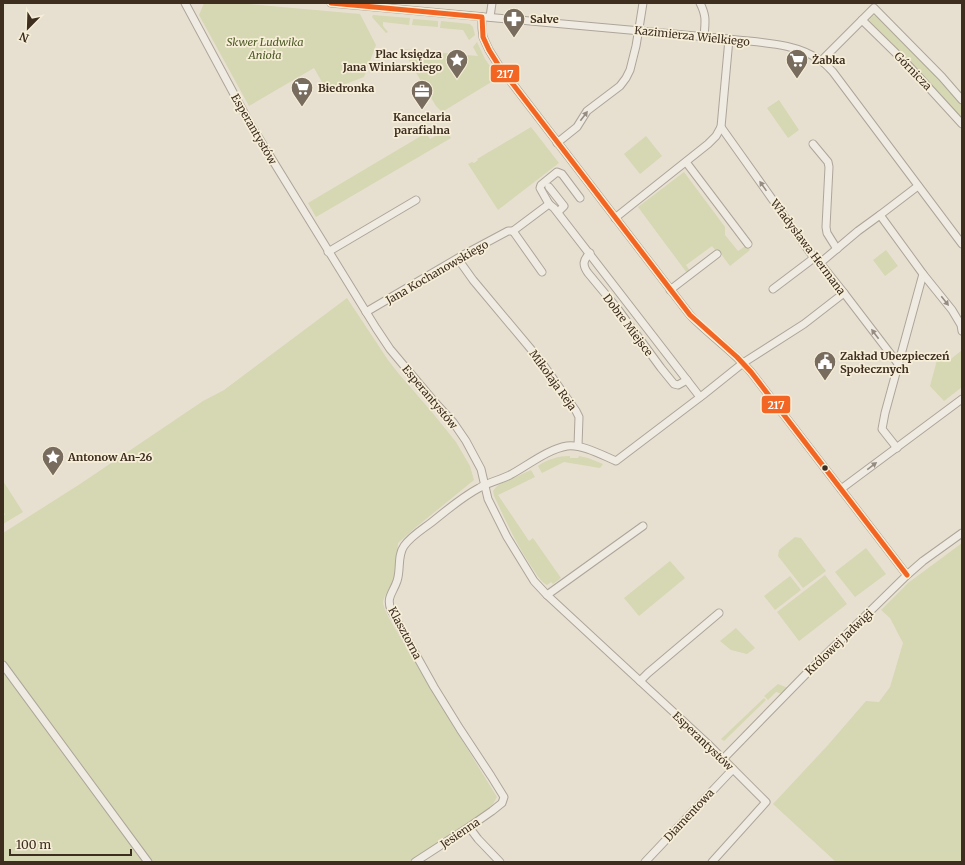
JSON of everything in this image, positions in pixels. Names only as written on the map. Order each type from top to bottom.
[{"type":"street","name":"Esperantystów","points":[[185,3],[249,122],[366,312],[390,349],[453,422],[466,441],[481,469],[488,499],[507,537],[534,581],[546,595],[723,759],[766,802],[712,862]]},
{"type":"street","name":"Kazimierza Wielkiego","points":[[331,3],[372,5],[482,17],[729,39],[787,47],[805,52],[821,61],[838,78],[962,244]]},
{"type":"street","points":[[490,17],[492,3]]},
{"type":"street","points":[[557,143],[577,127],[587,111],[620,86],[626,78],[630,70],[639,31],[643,3]]},
{"type":"street","points":[[700,3],[705,12],[706,21],[704,37]]},
{"type":"street","name":"Górnicza","points":[[821,61],[877,6],[962,100]]},
{"type":"street","points":[[482,17],[483,37],[493,58],[557,143],[690,315],[743,363],[770,395],[907,575]]},
{"type":"street","name":"Górnicza","points":[[862,20],[909,66],[962,124]]},
{"type":"street","points":[[615,218],[686,162],[716,136],[721,127],[729,39]]},
{"type":"street","name":"Władysława Hermana","points":[[721,127],[817,260],[899,365]]},
{"type":"street","points":[[813,144],[828,162],[826,227],[827,233],[837,249]]},
{"type":"street","points":[[686,162],[748,244]]},
{"type":"street","points":[[542,272],[511,231],[549,204],[540,188],[541,185],[557,172],[562,174],[580,198]]},
{"type":"street","points":[[773,289],[817,260],[837,249],[918,186]]},
{"type":"street","points":[[549,187],[564,206],[558,212]]},
{"type":"street","points":[[328,252],[416,200]]},
{"type":"street","name":"Dobre Miejsce","points":[[549,204],[552,205],[558,212],[700,397]]},
{"type":"street","points":[[880,215],[952,310],[962,325],[962,331]]},
{"type":"street","name":"Jana Kochanowskiego","points":[[366,312],[458,259],[511,231]]},
{"type":"street","name":"Dobre Miejsce","points":[[590,253],[586,258],[584,268],[612,302],[674,384],[678,385],[687,380]]},
{"type":"street","points":[[670,290],[717,254]]},
{"type":"street","name":"Mikołaja Reja","points":[[458,259],[473,280],[540,360],[576,411],[579,417],[578,446]]},
{"type":"street","points":[[897,448],[882,429],[885,413],[924,274]]},
{"type":"street","points":[[484,485],[509,475],[558,449],[568,446],[578,446],[616,461],[743,363],[804,324],[844,293]]},
{"type":"street","points":[[841,490],[962,399]]},
{"type":"street","name":"Klasztorna","points":[[484,485],[460,499],[405,545],[400,555],[398,578],[390,595],[389,602],[395,617],[426,673],[460,729],[503,794],[503,800]]},
{"type":"street","points":[[546,595],[643,526]]},
{"type":"street","name":"Królowej Jadwigi","points":[[723,759],[805,675],[907,575],[923,561],[962,533]]},
{"type":"street","points":[[640,681],[719,613]]},
{"type":"street","points":[[3,665],[148,862]]},
{"type":"street","name":"Diamentowa","points":[[645,862],[733,769]]},
{"type":"street","name":"Jesienna","points":[[415,862],[425,860],[492,811],[503,800]]},
{"type":"street","points":[[469,827],[478,839],[500,862]]},
{"type":"green space","name":"Skwer Ludwika Anioła","points":[[204,3],[237,3],[360,14],[376,45],[364,77],[327,91],[314,68],[249,106],[199,15]]},
{"type":"green space","points":[[373,15],[410,18],[409,25],[383,22],[383,26],[388,32],[386,33],[372,17]]},
{"type":"green space","points":[[876,15],[921,58],[962,103],[962,119],[913,66],[870,23],[870,19]]},
{"type":"green space","points":[[413,19],[438,21],[438,27],[412,25]]},
{"type":"green space","points":[[441,21],[470,24],[473,27],[475,35],[469,40],[463,30],[440,28]]},
{"type":"green space","name":"Plac księdza Jana Winiarskiego","points":[[477,42],[485,59],[497,76],[493,81],[442,112],[436,106],[402,49],[478,56],[473,47]]},
{"type":"green space","points":[[779,100],[799,130],[788,138],[767,108]]},
{"type":"green space","points":[[531,127],[559,163],[498,210],[468,164],[472,162],[474,163],[478,160],[477,159]]},
{"type":"green space","points":[[446,130],[451,138],[316,217],[308,203],[426,133],[430,139]]},
{"type":"green space","points":[[646,136],[662,156],[640,174],[624,154]]},
{"type":"green space","points":[[684,172],[725,227],[725,235],[738,251],[747,245],[750,250],[730,266],[718,250],[716,251],[712,246],[686,265],[690,271],[687,273],[638,207]]},
{"type":"green space","points":[[886,250],[898,266],[885,276],[873,260]]},
{"type":"green space","points":[[347,298],[388,360],[456,442],[470,466],[474,480],[398,543],[395,577],[383,602],[392,624],[497,797],[490,809],[408,862],[3,862],[3,533],[80,484],[203,401],[224,390]]},
{"type":"green space","points":[[961,351],[962,387],[944,401],[930,386],[937,360],[947,362]]},
{"type":"green space","points":[[570,456],[570,458],[578,458],[579,456],[588,458],[603,464],[600,468],[564,462],[542,473],[538,466],[553,458]]},
{"type":"green space","points":[[531,470],[535,477],[498,495],[529,541],[533,538],[561,578],[553,584],[551,582],[547,585],[539,578],[527,560],[503,515],[493,491],[500,484]]},
{"type":"green space","points":[[3,481],[23,512],[3,524],[3,516],[5,514],[3,512]]},
{"type":"green space","points":[[795,537],[801,538],[826,571],[803,588],[778,556],[779,550]]},
{"type":"green space","points":[[962,543],[962,862],[836,862],[773,804],[828,745],[866,701],[879,702],[890,687],[903,643],[890,618],[881,610],[908,583]]},
{"type":"green space","points":[[866,548],[886,574],[855,597],[835,572]]},
{"type":"green space","points":[[670,561],[685,578],[639,616],[624,598]]},
{"type":"green space","points":[[825,575],[847,604],[799,641],[777,612]]},
{"type":"green space","points":[[790,576],[801,590],[775,610],[764,596]]},
{"type":"green space","points":[[736,628],[755,648],[747,654],[731,650],[720,641]]},
{"type":"green space","points":[[778,684],[788,688],[782,694],[776,692],[768,700],[764,696]]},
{"type":"green space","points":[[764,698],[766,700],[724,741],[721,739]]},
{"type":"transit line","name":"217","points":[[331,3],[482,17],[483,37],[499,66],[690,315],[737,357],[751,372],[907,575]]},
{"type":"place","name":"Salve","points":[[514,38]]},
{"type":"place","name":"Plac księdza Jana Winiarskiego","points":[[457,80]]},
{"type":"place","name":"Żabka","points":[[797,80]]},
{"type":"place","name":"Biedronka","points":[[302,108]]},
{"type":"place","name":"Kancelaria parafialna","points":[[422,110]]},
{"type":"place","name":"Zakład Ubezpieczeń Społecznych","points":[[825,382]]},
{"type":"place","name":"Antonow An-26","points":[[53,476]]}]
